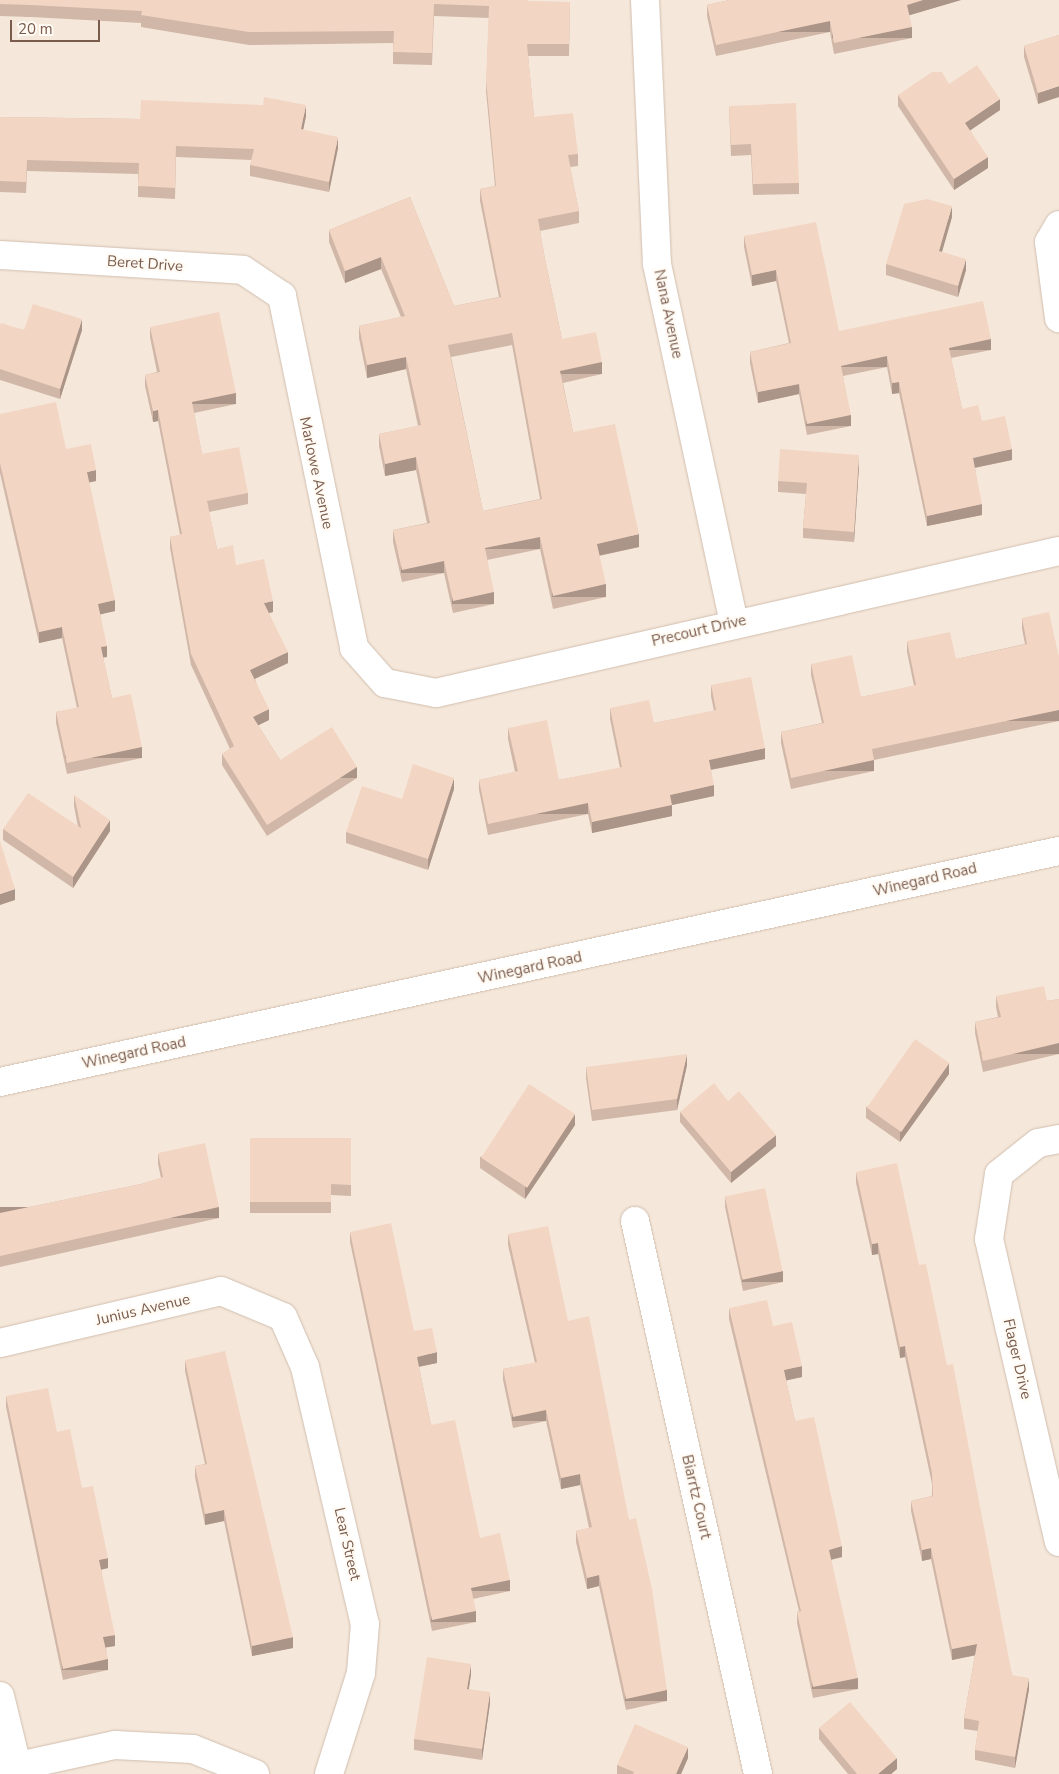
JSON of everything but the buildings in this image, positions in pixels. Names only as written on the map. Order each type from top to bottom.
[{"type":"street","name":"Nana Avenue","points":[[645,0],[657,264],[734,623]]},
{"type":"street","points":[[1054,234],[1059,318]]},
{"type":"street","name":"Beret Drive","points":[[0,256],[243,270],[282,296]]},
{"type":"street","name":"Marlowe Avenue","points":[[282,296],[354,648]]},
{"type":"street","name":"Precourt Drive","points":[[354,648],[385,683],[436,693],[734,623],[1059,551]]},
{"type":"street","name":"Winegard Road","points":[[0,1082],[1059,851]]},
{"type":"street","name":"Flager Drive","points":[[1059,1138],[1038,1143],[999,1174],[989,1239],[1059,1542]]},
{"type":"street","name":"Biarrtz Court","points":[[635,1221],[758,1774]]},
{"type":"street","name":"Junius Avenue","points":[[0,1343],[221,1291],[283,1317]]},
{"type":"street","name":"Lear Street","points":[[283,1317],[305,1367],[365,1624],[361,1673],[329,1774]]},
{"type":"street","points":[[0,1696],[9,1768],[115,1745],[193,1749],[255,1774]]},
{"type":"shaded area","points":[[0,0],[1059,0],[1059,1774],[0,1774]]}]
